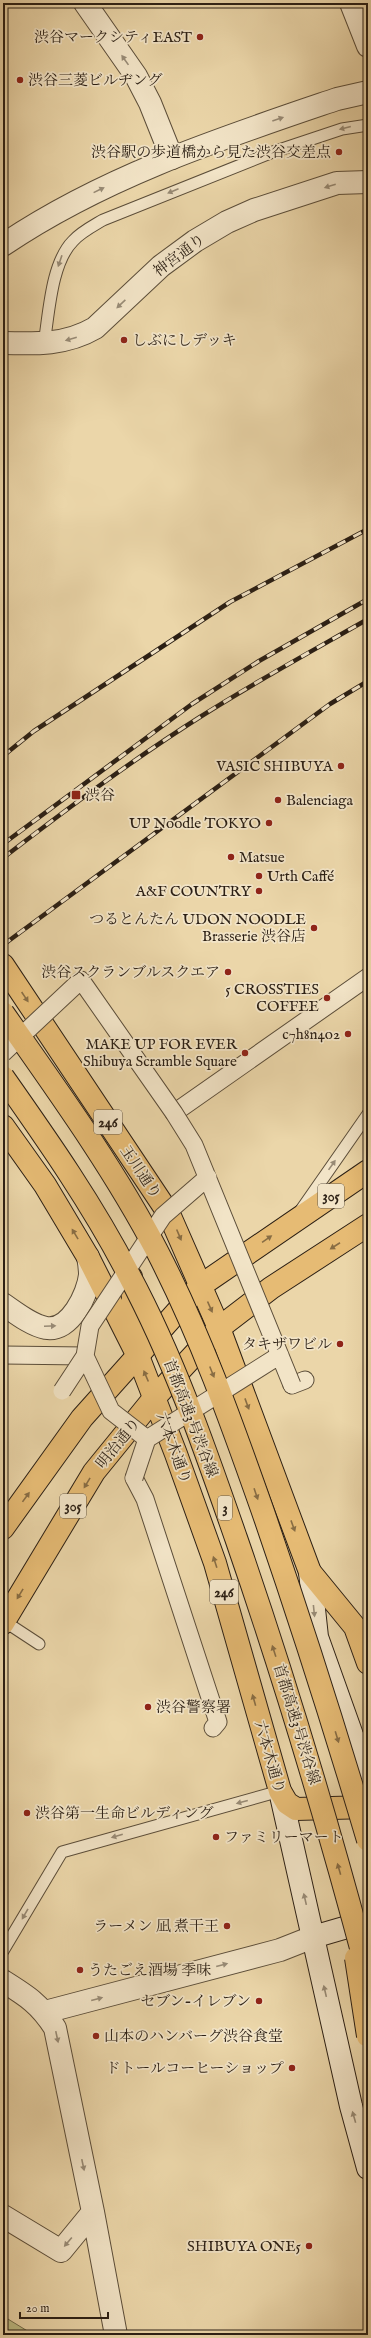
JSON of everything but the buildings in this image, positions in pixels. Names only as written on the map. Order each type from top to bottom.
[{"type":"main road","name":"玉川通り","points":[[3,965],[170,1214],[200,1286]]},
{"type":"main road","points":[[3,1013],[121,1187],[157,1251],[191,1322],[221,1395],[290,1591],[333,1722],[368,1840]]},
{"type":"main road","name":"246","points":[[3,1017],[78,1127],[146,1239],[200,1286],[219,1328],[310,1572],[354,1627],[368,1662]]},
{"type":"main road","name":"246","points":[[3,1065],[48,1128],[96,1202],[129,1262],[138,1356]]},
{"type":"main road","name":"首都高速3号渋谷線","points":[[3,1077],[98,1218],[130,1275],[163,1344],[189,1406],[259,1606],[299,1728],[368,1974]]},
{"type":"main road","name":"246","points":[[3,1126],[45,1186],[88,1256],[138,1356]]},
{"type":"main road","name":"305","points":[[3,1528],[82,1418],[200,1286],[294,1220],[368,1171]]},
{"type":"main road","name":"明治通り","points":[[4,1622],[94,1472],[155,1397],[219,1328],[271,1288],[368,1225]]},
{"type":"main road","name":"六本木通り","points":[[138,1356],[155,1397],[215,1563],[280,1792]]},
{"type":"main road","name":"246","points":[[280,1792],[287,1803],[296,1809],[368,1807]]},
{"type":"main road","points":[[346,1892],[368,2036]]},
{"type":"street","points":[[85,3],[136,76],[150,103],[172,158]]},
{"type":"street","points":[[351,3],[368,46]]},
{"type":"street","points":[[3,245],[64,208],[135,172],[338,99],[368,92]]},
{"type":"street","name":"神宮通り","points":[[3,342],[44,344],[75,338],[95,328],[161,266],[195,241],[227,222],[254,210],[337,183],[368,182]]},
{"type":"street","points":[[174,1112],[368,977]]},
{"type":"street","points":[[3,1053],[81,980],[174,1112],[194,1145],[292,1385],[305,1380]]},
{"type":"street","points":[[62,1391],[85,1356],[90,1326],[163,1216],[208,1177]]},
{"type":"street","points":[[9,1308],[36,1325],[48,1328],[59,1326],[68,1319],[85,1293],[90,1275],[88,1256]]},
{"type":"street","points":[[3,1355],[85,1356]]},
{"type":"street","points":[[215,1725],[145,1499],[134,1478],[147,1439],[280,1355]]},
{"type":"street","points":[[85,1356],[111,1411],[147,1439]]},
{"type":"street","points":[[310,1572],[317,1637],[352,1735],[368,1772]]},
{"type":"street","name":"六本木通り","points":[[280,1792],[351,2106],[368,2168]]},
{"type":"street","points":[[45,2012],[280,1950],[313,1937],[368,1921]]},
{"type":"street","points":[[3,1981],[34,2000],[45,2012],[55,2028],[93,2212],[116,2335]]},
{"type":"street","points":[[3,2216],[60,2250],[93,2212]]},
{"type":"lane","points":[[44,344],[56,274],[62,256],[72,241],[84,231],[103,220],[272,152],[342,129],[368,125]]},
{"type":"lane","points":[[294,1220],[368,1114]]},
{"type":"lane","points":[[4,1622],[39,1644]]},
{"type":"lane","points":[[3,1951],[62,1852],[280,1792]]},
{"type":"shaded area","points":[[3,2316],[34,2335],[3,2335]]},
{"type":"railway","points":[[3,756],[34,731],[230,602],[368,529]]},
{"type":"railway","points":[[3,844],[192,704],[259,661],[368,599]]},
{"type":"railway","points":[[3,858],[100,785],[175,733],[242,691],[368,619]]},
{"type":"railway","points":[[3,945],[330,704],[368,681]]},
{"type":"place","name":"渋谷マークシティEAST","points":[[200,37]]},
{"type":"place","name":"渋谷三菱ビルヂング","points":[[20,80]]},
{"type":"place","name":"渋谷駅の歩道橋から見た渋谷交差点","points":[[339,152]]},
{"type":"place","name":"しぶにしデッキ","points":[[124,340]]},
{"type":"place","name":"VASIC SHIBUYA","points":[[341,766]]},
{"type":"place","name":"渋谷","points":[[76,795]]},
{"type":"place","name":"Balenciaga","points":[[278,800]]},
{"type":"place","name":"UP Noodle TOKYO","points":[[269,823]]},
{"type":"place","name":"Matsue","points":[[231,857]]},
{"type":"place","name":"Urth Caffé","points":[[259,876]]},
{"type":"place","name":"A&F COUNTRY","points":[[259,891]]},
{"type":"place","name":"つるとんたん UDON NOODLE Brasserie 渋谷店","points":[[314,928]]},
{"type":"place","name":"渋谷スクランブルスクエア","points":[[228,972]]},
{"type":"place","name":"5 CROSSTIES COFFEE","points":[[327,998]]},
{"type":"place","name":"c7h8n4o2","points":[[348,1034]]},
{"type":"place","name":"MAKE UP FOR EVER Shibuya Scramble Square","points":[[245,1053]]},
{"type":"place","name":"タキザワビル","points":[[340,1344]]},
{"type":"place","name":"渋谷警察署","points":[[148,1707]]},
{"type":"place","name":"渋谷第一生命ビルディング","points":[[27,1813]]},
{"type":"place","name":"ファミリーマート","points":[[216,1837]]},
{"type":"place","name":"ラーメン 凪 煮干王","points":[[227,1926]]},
{"type":"place","name":"うたごえ酒場 季味","points":[[80,1970]]},
{"type":"place","name":"セブン-イレブン","points":[[259,2001]]},
{"type":"place","name":"山本のハンバーグ渋谷食堂","points":[[96,2036]]},
{"type":"place","name":"ドトールコーヒーショップ","points":[[292,2068]]},
{"type":"place","name":"SHIBUYA ONE5","points":[[309,2246]]}]
